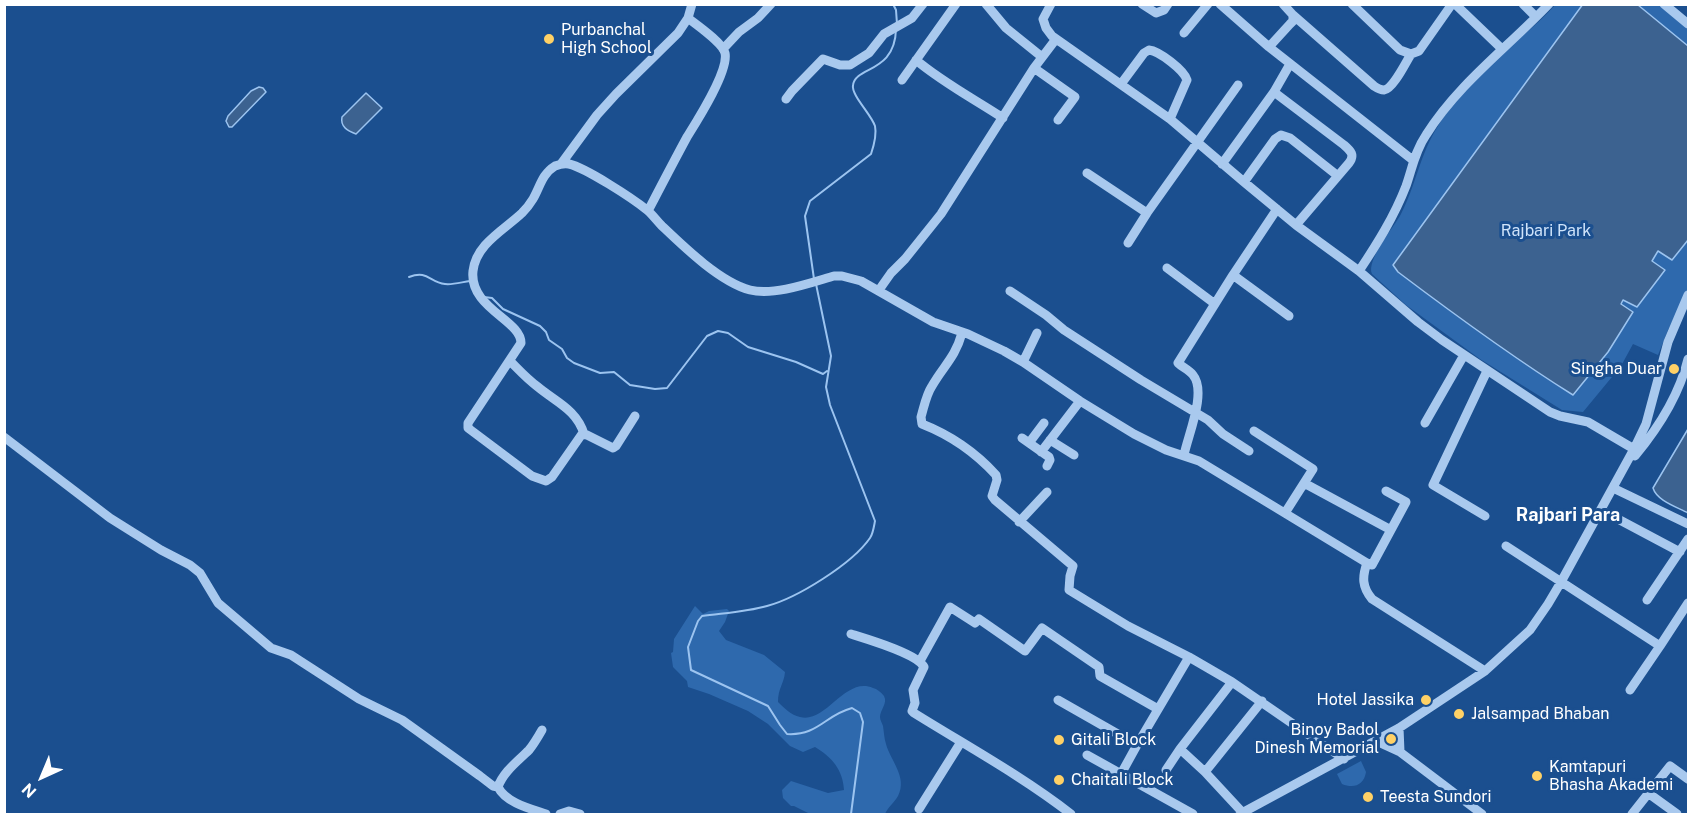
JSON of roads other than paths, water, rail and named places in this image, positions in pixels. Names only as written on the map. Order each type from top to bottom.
[{"type":"street","points":[[561,164],[597,115],[675,36],[688,18],[692,4]]},
{"type":"street","points":[[723,49],[771,4]]},
{"type":"street","points":[[786,99],[823,59],[840,65],[850,64],[869,53],[884,34],[915,16],[923,4]]},
{"type":"street","points":[[902,80],[956,4]]},
{"type":"street","points":[[986,4],[1006,28],[1042,57]]},
{"type":"street","points":[[1051,4],[1042,19],[1046,28],[1056,39],[1170,119],[1296,225],[1359,271],[1418,322],[1550,412],[1588,422],[1634,449]]},
{"type":"street","points":[[1142,4],[1156,13],[1164,10],[1168,4]]},
{"type":"street","points":[[1184,33],[1208,4]]},
{"type":"street","points":[[1220,4],[1269,47],[1413,161]]},
{"type":"street","points":[[1283,4],[1374,86],[1382,90],[1392,85],[1411,54],[1419,51],[1454,4],[1502,49]]},
{"type":"street","points":[[1352,4],[1400,50],[1411,54]]},
{"type":"street","points":[[1523,4],[1536,17]]},
{"type":"street","points":[[1359,271],[1393,216],[1422,141],[1440,113],[1482,68],[1549,4]]},
{"type":"street","points":[[1664,4],[1689,24]]},
{"type":"street","points":[[1269,47],[1293,21],[1293,15]]},
{"type":"street","points":[[648,211],[719,80],[725,58],[720,44],[688,18]]},
{"type":"street","points":[[879,290],[891,273],[934,225],[1034,68],[1056,39]]},
{"type":"street","points":[[1121,84],[1144,53],[1149,50],[1155,51],[1186,75],[1186,83],[1170,119]]},
{"type":"street","points":[[916,60],[935,75],[1003,118]]},
{"type":"street","points":[[1222,164],[1274,92],[1290,64]]},
{"type":"street","points":[[1034,68],[1075,97],[1058,120]]},
{"type":"street","points":[[1128,243],[1238,85]]},
{"type":"street","points":[[1274,92],[1352,152],[1352,159],[1296,225]]},
{"type":"street","points":[[1244,182],[1275,139],[1281,135],[1290,138],[1338,176]]},
{"type":"street","points":[[584,434],[552,477],[546,481],[532,476],[468,428],[468,423],[521,343],[519,334],[485,303],[479,294],[474,282],[473,268],[488,242],[527,208],[544,176],[561,164],[569,164],[588,173],[648,211],[687,250],[723,277],[745,288],[768,291],[834,276],[850,278],[879,290],[933,322],[985,342],[1023,362],[1134,434],[1219,472],[1372,565],[1406,502],[1386,491]]},
{"type":"street","points":[[1087,173],[1147,213]]},
{"type":"street","points":[[1184,455],[1196,412],[1198,393],[1197,382],[1193,374],[1178,363],[1277,209]]},
{"type":"street","points":[[1167,268],[1215,304]]},
{"type":"street","points":[[1233,275],[1289,316]]},
{"type":"street","points":[[1010,291],[1149,386],[1196,412],[1249,451]]},
{"type":"street","points":[[1626,467],[1646,424],[1668,342],[1689,295]]},
{"type":"street","points":[[962,333],[952,358],[931,387],[921,422],[944,433],[992,470],[997,480],[992,496],[1000,506],[1073,566],[1069,590],[1128,626],[1232,682],[1344,759]]},
{"type":"street","points":[[1023,362],[1037,333]]},
{"type":"street","points":[[1425,423],[1464,355]]},
{"type":"street","points":[[1180,749],[1205,772],[1242,814],[1399,728],[1485,671],[1530,630],[1548,604],[1626,467],[1664,417],[1689,359]]},
{"type":"street","points":[[510,360],[535,385],[570,410],[579,421],[584,434],[613,448],[635,416]]},
{"type":"street","points":[[1485,516],[1433,485],[1487,371]]},
{"type":"street","points":[[1041,452],[1080,401]]},
{"type":"street","points":[[1047,466],[1049,457],[1026,441],[1041,421],[1053,436],[1074,455]]},
{"type":"street","points":[[1254,431],[1313,469],[1285,513]]},
{"type":"street","points":[[4,437],[117,523],[161,550],[190,564],[200,573],[218,603],[271,648],[291,655],[359,699],[402,720],[486,781],[498,787],[518,804],[546,814]]},
{"type":"street","points":[[1304,483],[1391,530]]},
{"type":"street","points":[[1613,488],[1689,524]]},
{"type":"street","points":[[1019,522],[1047,492]]},
{"type":"street","points":[[1601,510],[1680,552]]},
{"type":"street","points":[[1647,600],[1689,539]]},
{"type":"street","points":[[1506,546],[1660,646]]},
{"type":"street","points":[[1367,563],[1363,573],[1363,583],[1372,599],[1485,671]]},
{"type":"street","points":[[1630,690],[1689,603]]},
{"type":"street","points":[[920,661],[950,607],[975,623],[979,619],[1025,651],[1042,628],[1099,668],[1100,676],[1158,709]]},
{"type":"street","points":[[851,634],[893,648],[920,661],[924,667],[913,690],[915,703],[912,711],[1031,785],[1071,814]]},
{"type":"street","points":[[1121,774],[1189,657]]},
{"type":"street","points":[[1166,770],[1232,682]]},
{"type":"street","points":[[1058,700],[1137,745]]},
{"type":"street","points":[[1205,772],[1262,701]]},
{"type":"street","points":[[1399,728],[1400,752]]},
{"type":"street","points":[[498,787],[514,764],[533,745],[542,730]]},
{"type":"street","points":[[1376,741],[1400,752],[1482,814]]},
{"type":"street","points":[[919,809],[961,742]]},
{"type":"street","points":[[1088,755],[1193,814]]},
{"type":"street","points":[[1632,814],[1670,766],[1689,779]]},
{"type":"street","points":[[1649,794],[1677,814]]},
{"type":"street","points":[[560,814],[569,811],[580,814]]},
{"type":"waterway","points":[[893,4],[897,24]]},
{"type":"waterway","points":[[814,279],[805,216],[810,201],[871,154],[875,126],[855,94],[853,85],[861,74],[883,61],[889,54],[894,43],[896,29]]},
{"type":"waterway","points":[[409,277],[420,275],[445,284],[470,281],[471,283]]},
{"type":"waterway","points":[[816,284],[831,356],[826,387],[830,405],[875,521],[872,534],[862,548],[837,569],[793,596],[759,608],[702,616],[688,647],[691,670],[768,706],[787,734],[806,732],[852,708],[860,713],[863,722],[851,814]]},
{"type":"waterway","points":[[484,297],[492,298],[503,309],[540,326],[546,332],[549,340],[562,349],[567,358],[574,363],[600,373],[614,372],[630,385],[655,389],[667,388],[707,336],[718,331],[728,333],[748,347],[796,362],[823,374],[827,371]]},
{"type":"place","name":"Purbanchal High School","points":[[549,39]]},
{"type":"place","name":"Singha Duar","points":[[1674,369]]},
{"type":"place","name":"Hotel Jassika","points":[[1426,700]]},
{"type":"place","name":"Jalsampad Bhaban","points":[[1459,714]]},
{"type":"place","name":"Binoy Badol Dinesh Memorial","points":[[1391,739]]},
{"type":"place","name":"Gitali Block","points":[[1059,740]]},
{"type":"place","name":"Kamtapuri Bhasha Akademi","points":[[1537,776]]},
{"type":"place","name":"Chaitali Block","points":[[1059,780]]},
{"type":"place","name":"Teesta Sundori","points":[[1368,797]]},
{"type":"district","name":"Rajbari Para","points":[[1568,515]]},
{"type":"park label","name":"Rajbari Park","points":[[1546,231]]}]
